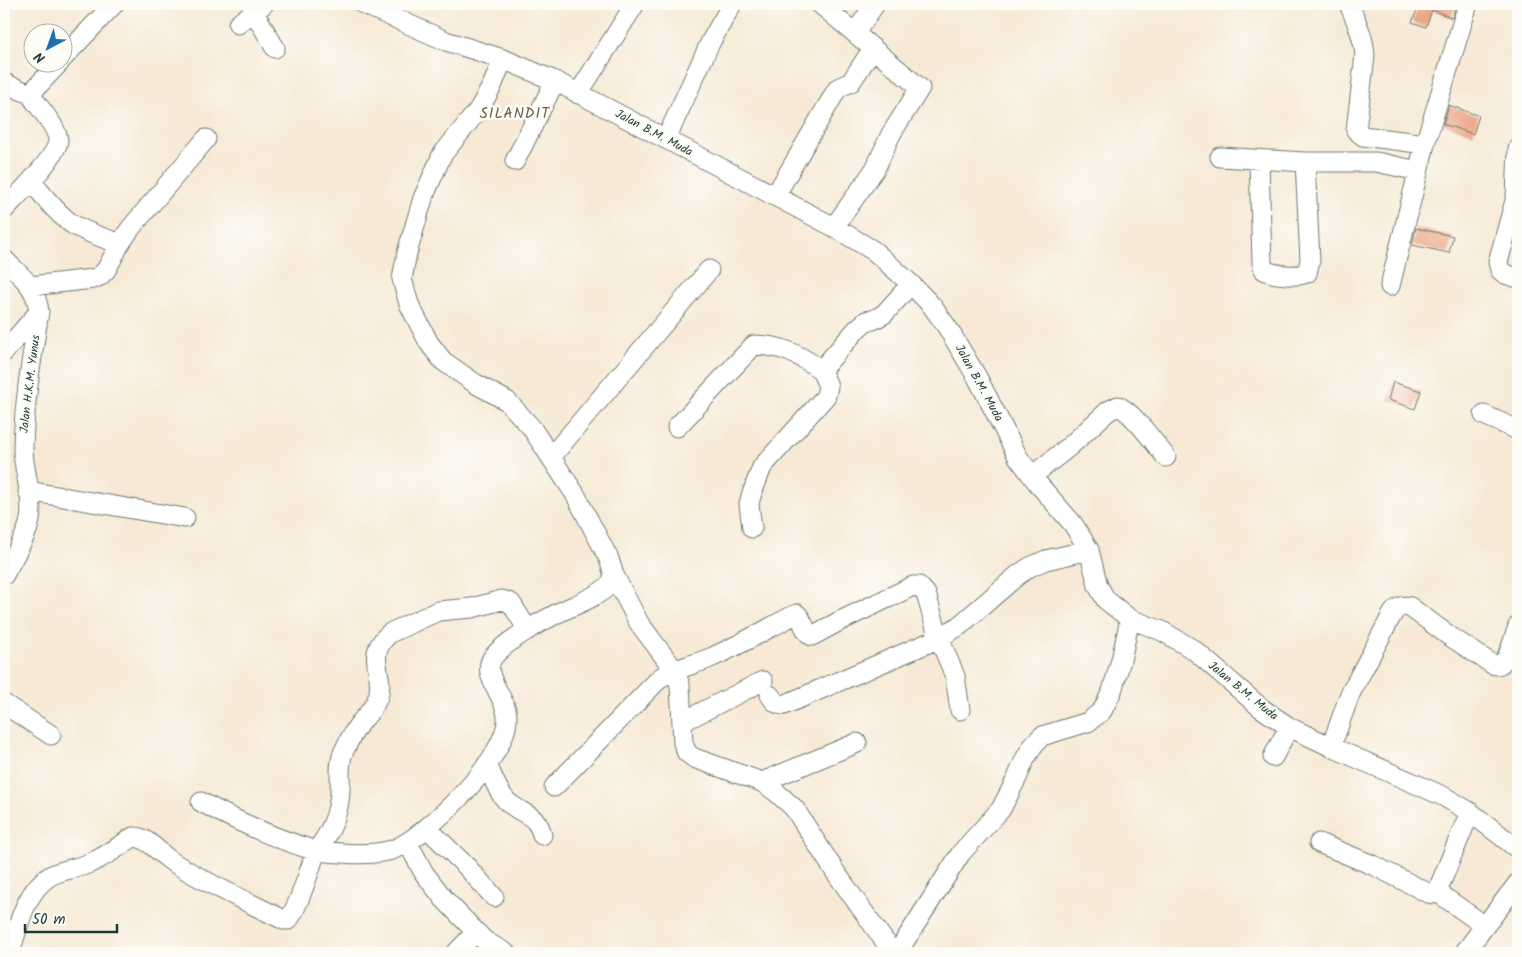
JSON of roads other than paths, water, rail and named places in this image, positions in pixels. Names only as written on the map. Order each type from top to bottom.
[{"type":"street","points":[[72,48],[114,4]]},
{"type":"street","name":"Jalan B.M. Muda","points":[[363,4],[446,42],[504,60],[555,81],[834,227],[874,251],[911,284],[932,306],[947,327],[977,377],[1018,457],[1073,524],[1089,550],[1098,586],[1106,600],[1130,619],[1162,631],[1194,650],[1261,708],[1289,727],[1428,789],[1470,812],[1518,849]]},
{"type":"street","points":[[578,94],[635,4]]},
{"type":"street","points":[[666,139],[710,43],[732,4]]},
{"type":"street","points":[[820,4],[918,86],[920,90],[891,134],[875,169],[834,227]]},
{"type":"street","points":[[855,33],[876,4]]},
{"type":"street","points":[[1390,286],[1425,144],[1468,4]]},
{"type":"street","points":[[1353,5],[1365,51],[1356,130],[1363,136],[1425,144]]},
{"type":"street","points":[[238,24],[259,8],[275,48]]},
{"type":"street","points":[[775,196],[838,88],[851,82],[873,48]]},
{"type":"street","points":[[504,60],[479,109],[442,155],[423,198],[407,253],[402,279],[409,304],[429,343],[443,361],[476,384],[507,401],[531,427],[576,494],[639,623],[675,671],[680,686],[683,743],[687,753],[702,762],[762,782],[794,808],[836,873],[895,953],[961,853],[1001,809],[1034,744],[1042,736],[1088,722],[1102,711],[1112,691],[1130,619]]},
{"type":"street","points":[[30,94],[51,72]]},
{"type":"street","points":[[515,161],[555,81]]},
{"type":"street","points":[[4,83],[30,94],[55,129],[58,140],[53,153],[31,181],[4,210]]},
{"type":"street","points":[[31,286],[93,279],[100,276],[106,270],[130,229],[206,139]]},
{"type":"street","points":[[1518,149],[1516,197],[1498,262],[1500,270],[1505,274],[1518,278]]},
{"type":"street","points":[[1220,157],[1305,162],[1376,162],[1418,171]]},
{"type":"street","points":[[1259,160],[1262,263],[1264,270],[1270,273],[1301,275],[1307,273],[1310,260],[1305,162]]},
{"type":"street","points":[[31,181],[54,208],[72,224],[120,244]]},
{"type":"street","name":"Jalan H.K.M. Yunus","points":[[4,260],[31,286],[37,298],[39,312],[25,407],[23,450],[31,508],[24,537],[4,575]]},
{"type":"street","points":[[551,457],[709,270]]},
{"type":"street","points":[[821,370],[857,328],[866,321],[874,320],[884,314],[911,284]]},
{"type":"street","points":[[4,352],[39,312]]},
{"type":"street","points":[[677,427],[754,346],[770,346],[789,350],[821,370],[828,386],[826,396],[762,467],[749,504],[752,528]]},
{"type":"street","points":[[1032,476],[1070,446],[1108,411],[1118,406],[1124,408],[1131,415],[1166,457]]},
{"type":"street","points":[[1484,415],[1518,430]]},
{"type":"street","points":[[28,491],[184,518]]},
{"type":"street","points":[[682,722],[767,688],[774,702],[778,705],[784,705],[940,638],[959,626],[1018,575],[1030,567],[1046,560],[1089,550]]},
{"type":"street","points":[[200,802],[240,822],[316,851],[361,853],[389,851],[408,844],[468,788],[487,764],[504,731],[507,717],[505,705],[489,668],[494,656],[528,630],[596,595],[608,586],[614,575]]},
{"type":"street","points":[[554,787],[660,678],[667,674],[721,653],[796,614],[801,618],[809,634],[812,636],[913,586],[919,586],[926,594],[955,676],[960,710]]},
{"type":"street","points":[[10,953],[27,904],[38,887],[50,876],[64,870],[90,864],[133,837],[144,840],[166,858],[197,878],[284,920],[288,920],[291,917],[316,851],[329,832],[339,802],[340,762],[343,754],[355,730],[371,710],[377,698],[379,684],[376,655],[379,646],[386,637],[390,633],[438,611],[472,608],[502,600],[511,603],[528,630]]},
{"type":"street","points":[[1331,747],[1350,694],[1398,607],[1410,607],[1448,635],[1492,664],[1497,665],[1502,664],[1506,659],[1518,626]]},
{"type":"street","points":[[4,704],[51,735]]},
{"type":"street","points":[[1273,757],[1289,727]]},
{"type":"street","points":[[762,782],[857,743]]},
{"type":"street","points":[[487,764],[500,791],[507,800],[535,820],[541,829],[542,836]]},
{"type":"street","points":[[1319,843],[1375,866],[1431,894],[1437,892],[1470,812]]},
{"type":"street","points":[[427,828],[466,866],[494,897]]},
{"type":"street","points":[[408,844],[424,873],[444,899],[485,941],[506,953]]},
{"type":"street","points":[[1464,953],[1518,883]]},
{"type":"street","points":[[1437,892],[1485,926]]},
{"type":"street","points":[[456,953],[476,932]]},
{"type":"district","name":"SILANDIT","points":[[515,114]]}]
